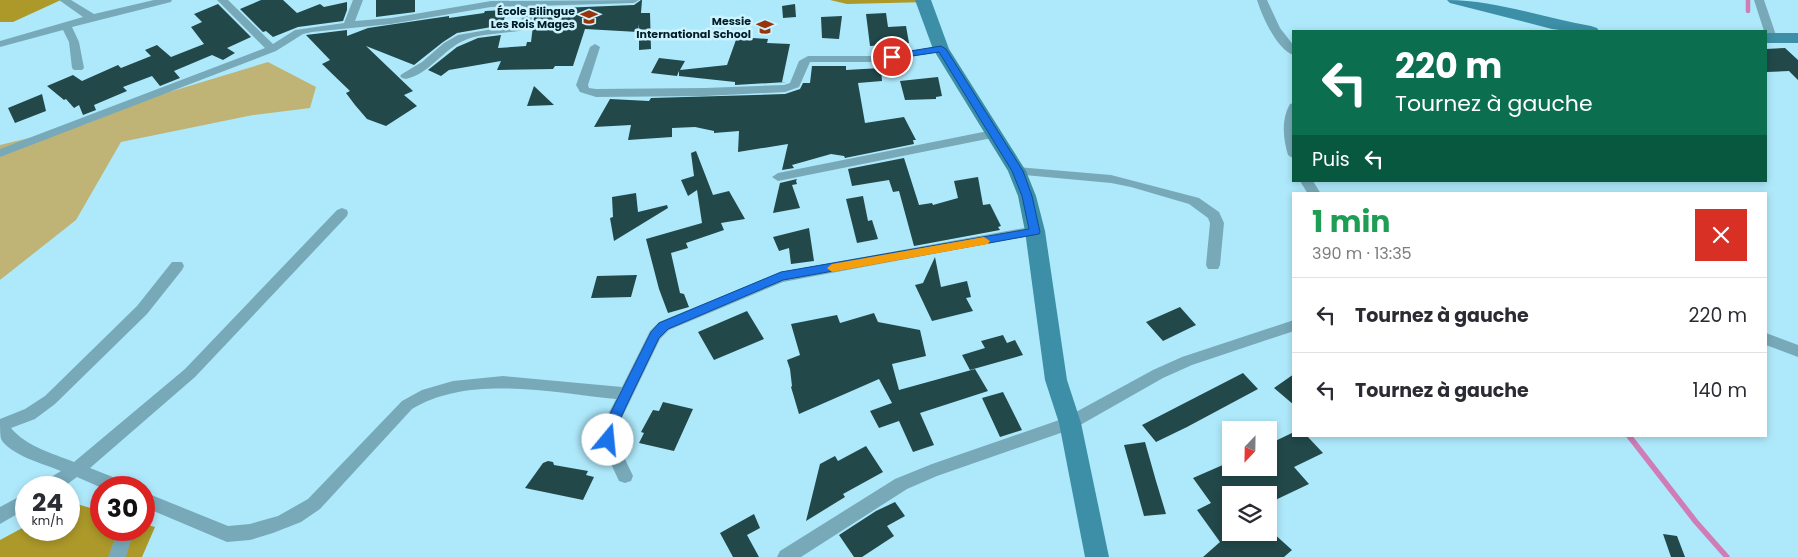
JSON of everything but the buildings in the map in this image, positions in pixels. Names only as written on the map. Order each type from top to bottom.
[{"type":"main road","points":[[923,0],[941,49],[1018,171],[1027,196],[1035,232],[1056,380],[1070,423],[1097,557]]},
{"type":"main road","points":[[1455,0],[1552,24],[1585,30]]},
{"type":"main road","points":[[1769,38],[1798,38]]},
{"type":"street","points":[[64,0],[92,18]]},
{"type":"street","points":[[0,44],[92,18],[168,0]]},
{"type":"street","points":[[222,0],[272,49]]},
{"type":"street","points":[[348,24],[358,0]]},
{"type":"street","points":[[0,152],[272,49],[299,32],[348,24],[391,21],[480,5],[634,0]]},
{"type":"street","points":[[1262,0],[1267,17],[1278,34],[1292,50]]},
{"type":"street","points":[[1759,0],[1767,30]]},
{"type":"street","points":[[406,76],[426,64],[448,44],[462,37],[524,27],[535,2]]},
{"type":"street","points":[[66,25],[74,42],[78,68]]},
{"type":"street","points":[[595,47],[582,85],[584,90],[596,93],[706,92],[790,88],[795,85],[804,61],[808,59],[876,59],[941,49]]},
{"type":"street","points":[[1292,111],[1290,142],[1292,148]]},
{"type":"street","points":[[778,177],[994,134]]},
{"type":"street","points":[[1018,171],[1118,180],[1194,201],[1214,215],[1217,223],[1213,265]]},
{"type":"street","points":[[66,476],[77,469],[190,373],[342,213]]},
{"type":"street","points":[[625,476],[608,440],[608,430],[655,335],[664,326],[781,276],[1035,232]]},
{"type":"street","points":[[94,476],[25,449],[13,442],[0,426],[30,414],[50,400],[142,310],[178,266]]},
{"type":"street","points":[[786,557],[901,484],[932,471],[1070,423],[1158,374],[1180,364],[1292,326]]},
{"type":"street","points":[[1767,339],[1798,351]]},
{"type":"street","points":[[155,505],[227,534],[237,534],[284,523],[314,504],[407,405],[416,398],[426,394],[486,383],[503,382],[626,394]]},
{"type":"street","points":[[0,516],[15,507]]},
{"type":"street","points":[[117,557],[122,541]]},
{"type":"shaded area","points":[[0,0],[61,0],[13,22],[0,22]]},
{"type":"shaded area","points":[[830,0],[929,0],[929,2],[847,4]]},
{"type":"shaded area","points":[[268,62],[316,87],[310,108],[253,115],[121,142],[76,220],[0,280],[0,145],[83,125],[156,96]]},
{"type":"shaded area","points":[[80,505],[90,508],[90,541],[149,541],[142,557],[0,557],[0,540],[15,532],[15,541],[80,541]]},
{"type":"waterway","points":[[1748,0],[1748,11]]},
{"type":"waterway","points":[[1630,437],[1696,522],[1727,557]]},
{"type":"slow traffic","points":[[832,268],[984,241]]},
{"type":"place","name":"École Bilingue Les Rois Mages","points":[[589,17]]},
{"type":"place","name":"Messie International School","points":[[765,27]]},
{"type":"route","points":[[608,440],[608,430],[655,335],[664,326],[781,276],[1035,232],[1027,196],[1018,171],[941,49],[892,57]]}]
